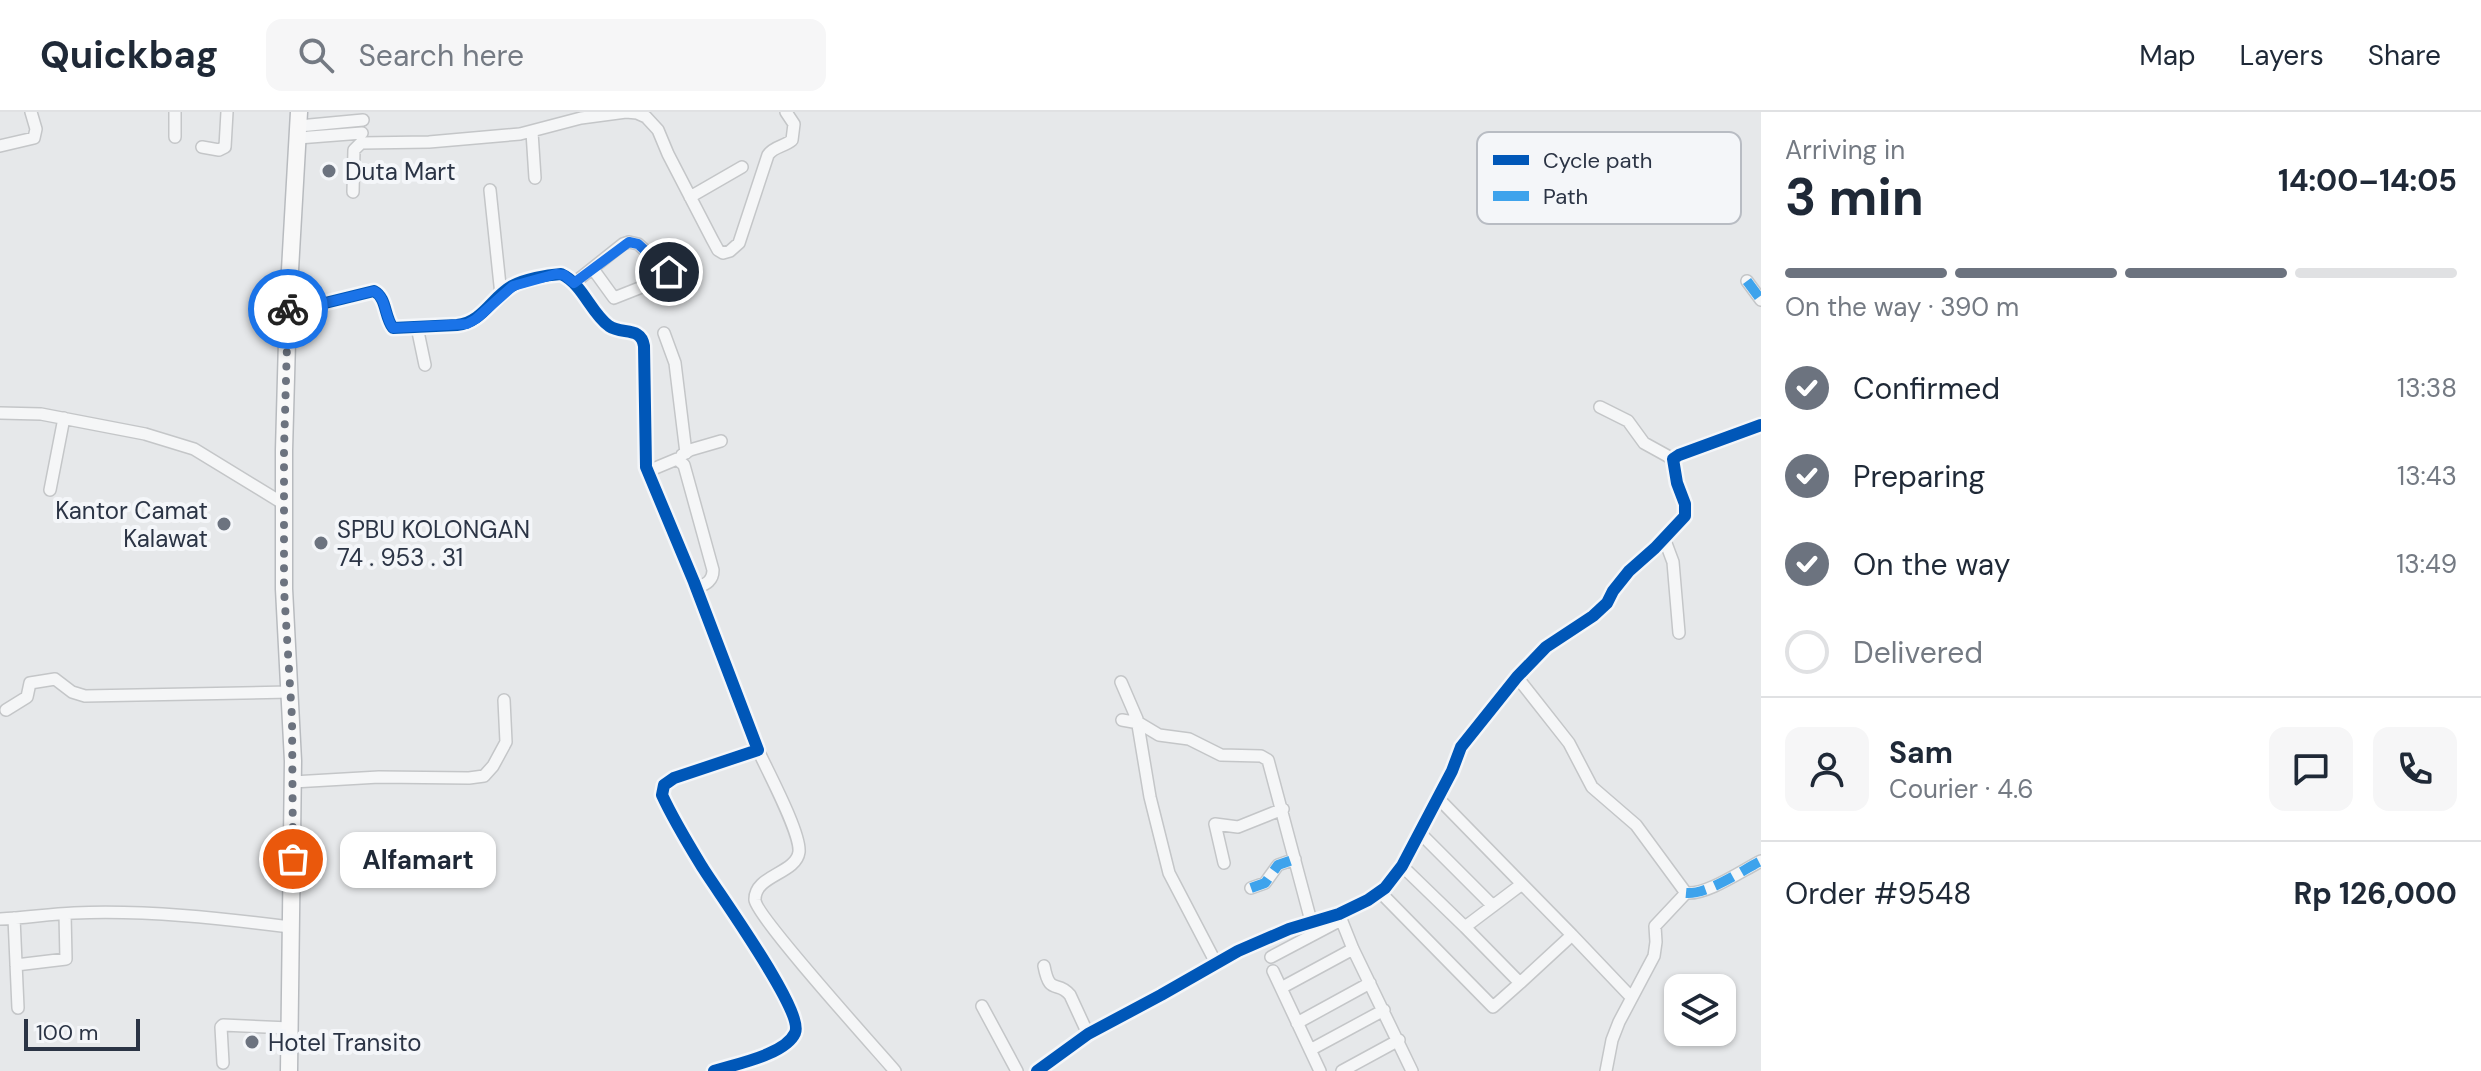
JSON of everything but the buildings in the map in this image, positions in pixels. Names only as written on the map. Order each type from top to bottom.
[{"type":"highway","points":[[289,1071],[293,782],[284,589],[284,504],[288,305],[299,125]]},
{"type":"street","points":[[0,146],[34,138],[36,129],[31,112]]},
{"type":"street","points":[[175,112],[175,137]]},
{"type":"street","points":[[202,147],[222,150],[225,147],[227,112]]},
{"type":"street","points":[[299,125],[364,127],[429,142],[532,132],[597,115],[626,112],[646,117],[658,130],[718,250],[723,253],[739,243],[768,155],[774,148],[785,146],[792,140],[794,124],[786,112]]},
{"type":"street","points":[[353,192],[354,150],[364,127]]},
{"type":"street","points":[[532,132],[535,178]]},
{"type":"street","points":[[690,197],[742,167]]},
{"type":"street","points":[[490,190],[501,295]]},
{"type":"street","points":[[574,283],[629,242],[638,244],[683,285]]},
{"type":"street","points":[[593,269],[614,298],[652,283],[669,272]]},
{"type":"street","points":[[288,305],[321,304],[374,291],[381,296],[393,328],[467,324],[513,286],[556,274],[564,275],[574,283],[607,324],[640,334],[643,339],[646,467],[799,848],[796,859],[760,886],[755,896],[757,906],[895,1071]]},
{"type":"street","points":[[1747,281],[1761,300]]},
{"type":"street","points":[[417,327],[425,365]]},
{"type":"street","points":[[664,333],[675,363],[686,453]]},
{"type":"street","points":[[1600,407],[1628,421],[1644,443],[1673,459]]},
{"type":"street","points":[[0,413],[64,418],[145,434],[194,449],[284,504]]},
{"type":"street","points":[[50,490],[64,418]]},
{"type":"street","points":[[1673,459],[1761,425]]},
{"type":"street","points":[[646,467],[653,469],[721,441]]},
{"type":"street","points":[[1271,957],[1380,892],[1402,866],[1461,747],[1517,677],[1546,647],[1607,603],[1629,571],[1685,516],[1685,504],[1673,459]]},
{"type":"street","points":[[675,460],[684,465],[713,570],[708,583],[697,588]]},
{"type":"street","points":[[1664,538],[1673,562],[1679,633]]},
{"type":"street","points":[[1517,677],[1569,743],[1592,787],[1636,825],[1686,893],[1707,890],[1761,861]]},
{"type":"street","points":[[6,710],[27,697],[30,683],[55,679],[72,692],[85,696],[290,692]]},
{"type":"street","points":[[1121,682],[1138,722],[1150,797],[1167,867],[1216,963]]},
{"type":"street","points":[[293,782],[484,776],[506,742],[504,700]]},
{"type":"street","points":[[1122,720],[1138,722],[1159,735],[1189,739],[1221,755],[1266,757],[1271,764],[1311,921]]},
{"type":"street","points":[[714,1071],[772,1052],[789,1041],[797,1026],[770,970],[700,863],[663,799],[662,791],[666,782],[679,776],[758,750]]},
{"type":"street","points":[[1437,797],[1631,997]]},
{"type":"street","points":[[1224,863],[1215,824],[1238,827],[1283,809]]},
{"type":"street","points":[[1419,832],[1493,906]]},
{"type":"street","points":[[1251,888],[1265,883],[1278,865],[1295,859]]},
{"type":"street","points":[[1402,866],[1520,983]]},
{"type":"street","points":[[1465,927],[1522,884]]},
{"type":"street","points":[[1380,892],[1493,1007],[1572,935]]},
{"type":"street","points":[[1606,1071],[1612,1040],[1654,956],[1655,926],[1686,893]]},
{"type":"street","points":[[16,965],[66,959],[65,914]]},
{"type":"street","points":[[0,919],[65,914],[209,917],[290,927]]},
{"type":"street","points":[[1037,1071],[1088,1034],[1265,938],[1311,921],[1340,917]]},
{"type":"street","points":[[1340,917],[1412,1071]]},
{"type":"street","points":[[14,918],[18,1008]]},
{"type":"street","points":[[1281,988],[1353,949]]},
{"type":"street","points":[[1044,966],[1048,983],[1066,990],[1070,995],[1088,1034]]},
{"type":"street","points":[[1273,971],[1320,1071]]},
{"type":"street","points":[[1297,1023],[1370,983]]},
{"type":"street","points":[[982,1006],[1017,1071]]},
{"type":"street","points":[[1310,1050],[1384,1010]]},
{"type":"street","points":[[223,1063],[223,1025],[290,1028]]},
{"type":"street","points":[[1342,1071],[1399,1040]]},
{"type":"marked path","points":[[1747,281],[1761,300]]},
{"type":"marked path","points":[[1251,888],[1265,883],[1278,865],[1295,859]]},
{"type":"marked path","points":[[1686,893],[1714,886],[1761,861]]},
{"type":"cycle path","points":[[288,305],[321,304],[374,291],[381,298],[393,328],[457,325],[480,315],[517,284],[561,274],[575,284],[609,326],[635,333],[642,340],[646,467],[758,750],[674,778],[664,785],[662,795],[701,865],[774,977],[794,1020],[795,1033],[781,1047],[759,1058],[714,1071]]},
{"type":"cycle path","points":[[1037,1071],[1088,1034],[1238,951],[1289,929],[1339,914],[1385,888],[1402,866],[1452,771],[1461,747],[1517,677],[1546,647],[1607,603],[1629,571],[1685,516],[1685,504],[1673,459],[1761,425]]},
{"type":"way so far","points":[[288,309],[284,589],[292,718],[293,859]]},
{"type":"place","name":"Duta Mart","points":[[329,171]]},
{"type":"place","name":"Kantor Camat Kalawat","points":[[224,524]]},
{"type":"place","name":"SPBU KOLONGAN 74 . 953 . 31","points":[[321,543]]},
{"type":"place","name":"Alfamart","points":[[293,859]]},
{"type":"place","name":"Hotel Transito","points":[[252,1042]]},
{"type":"route","points":[[288,309],[288,305],[321,304],[374,291],[381,296],[393,328],[467,324],[513,286],[556,274],[564,275],[574,283],[629,242],[638,244],[669,272]]}]
